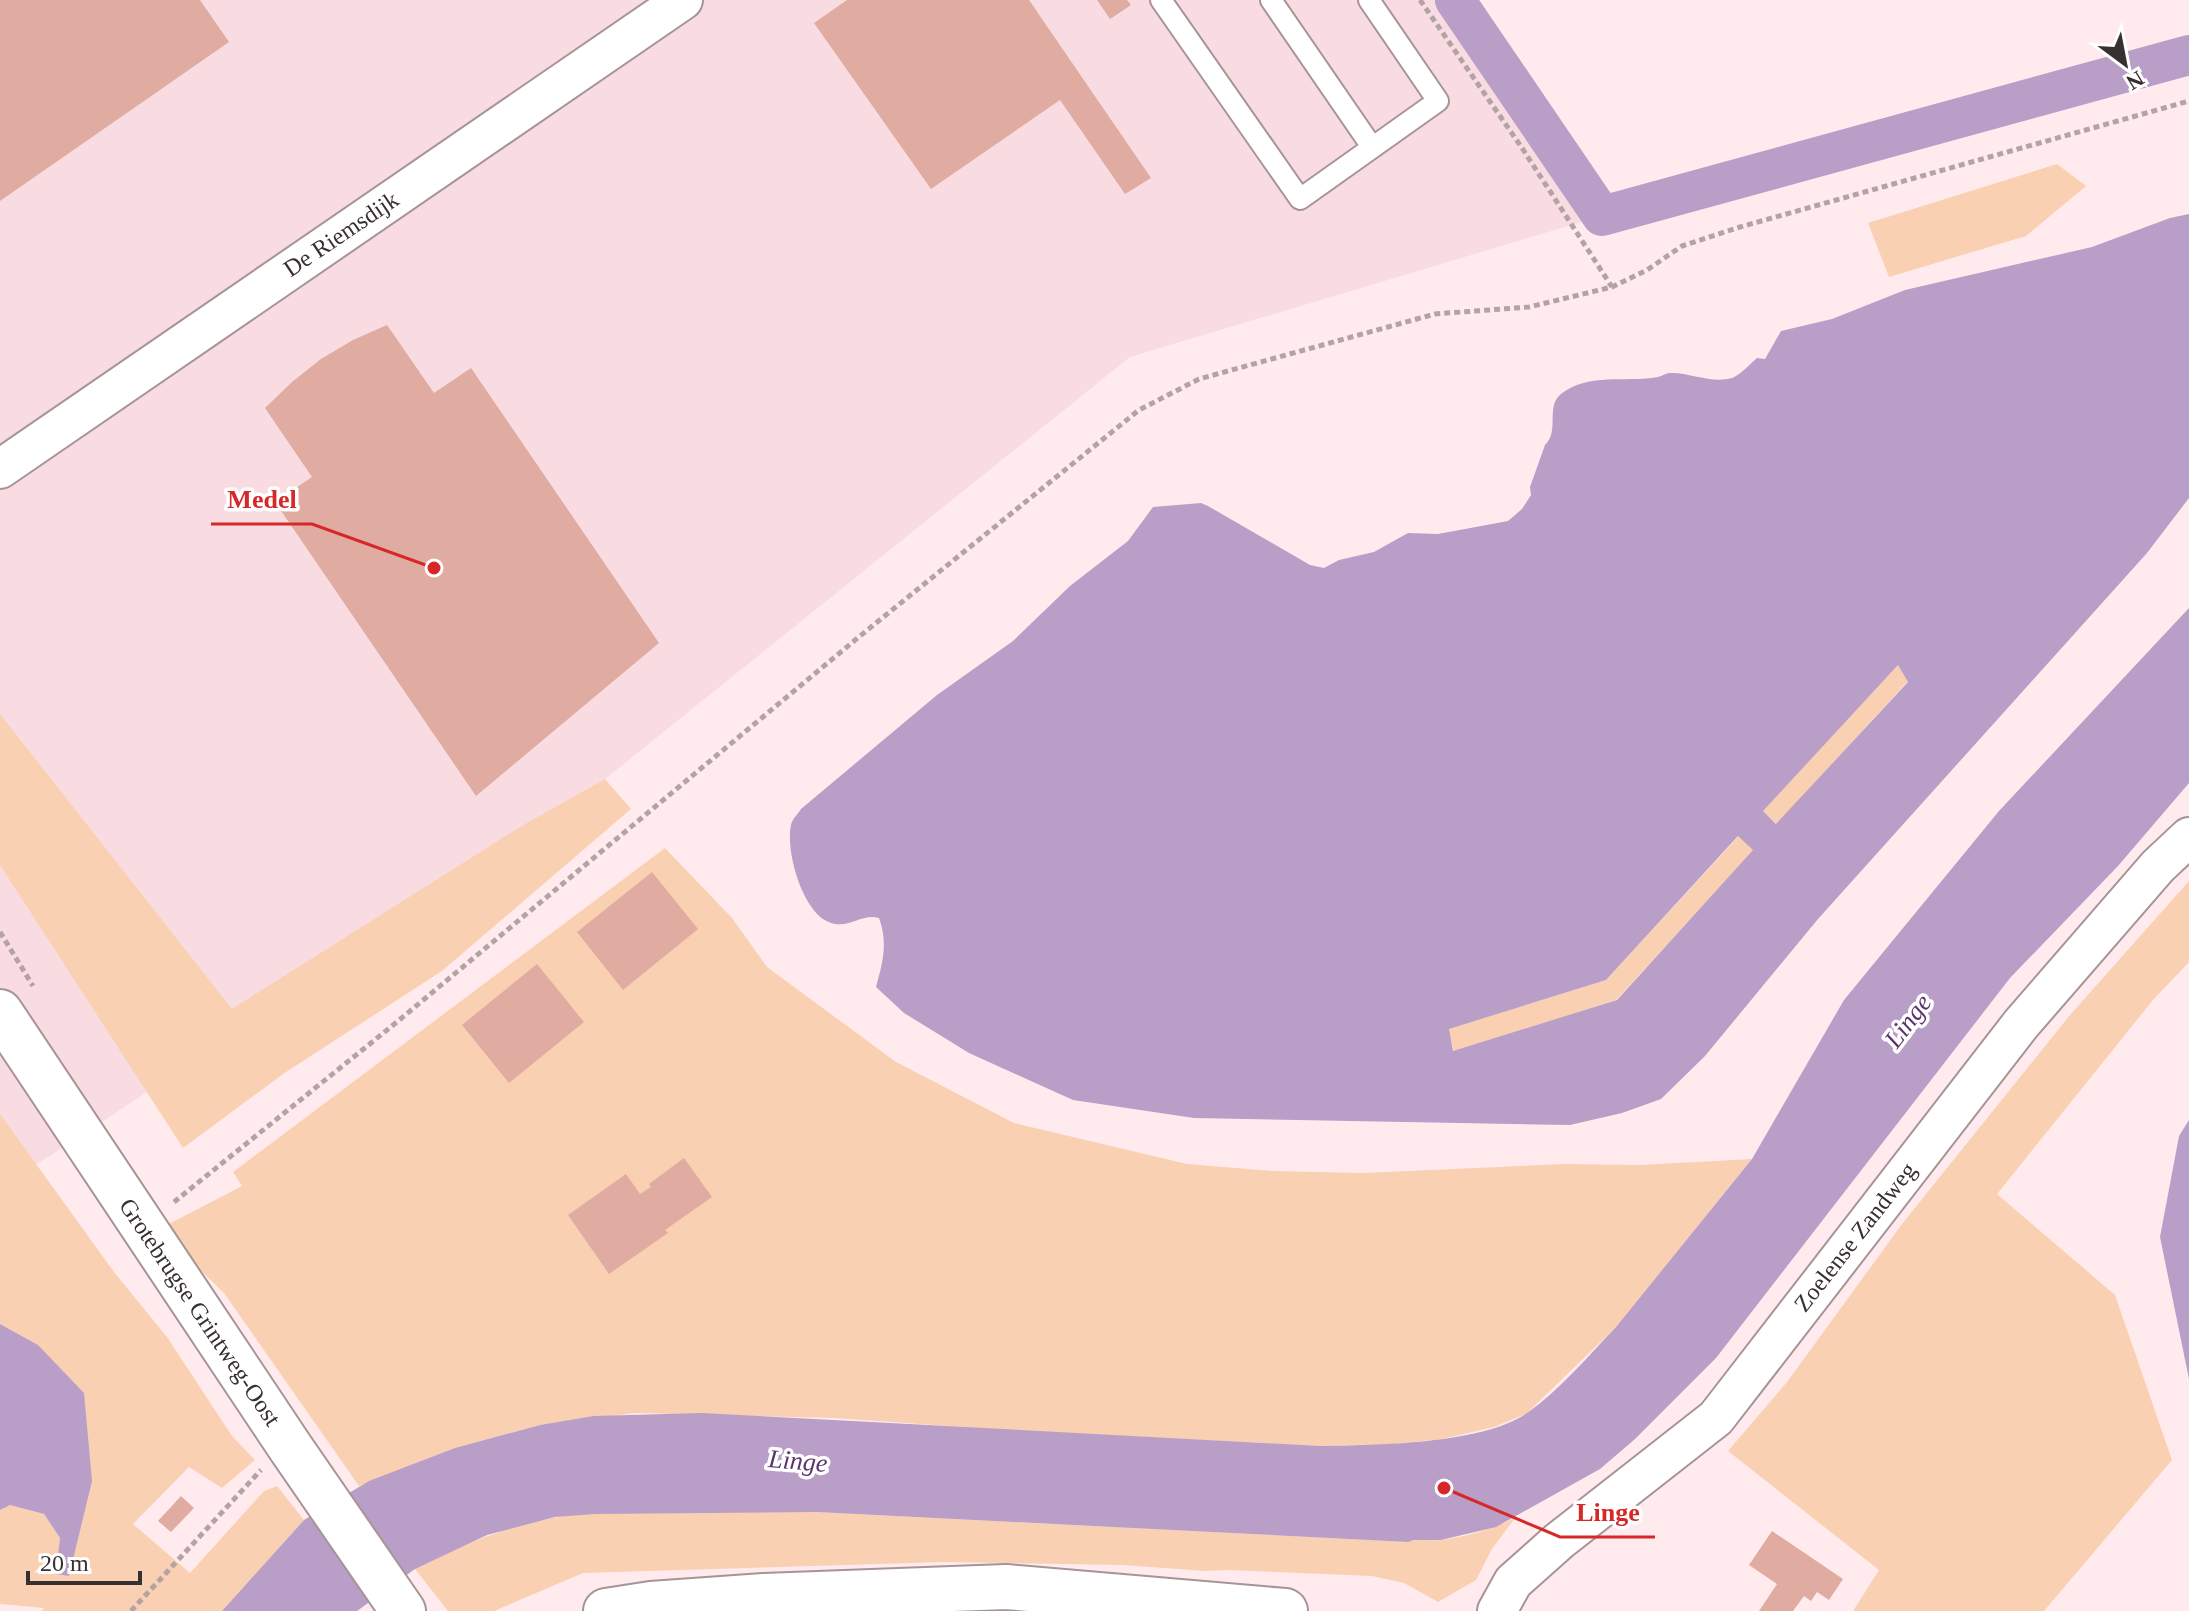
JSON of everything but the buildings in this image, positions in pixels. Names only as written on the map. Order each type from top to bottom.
[{"type":"street","name":"De Riemsdijk","points":[[2,464],[683,0]]},
{"type":"street","name":"Zoelense Zandweg","points":[[1497,1611],[1513,1582],[1559,1541],[1716,1418],[2021,1024],[2158,866],[2189,837]]},
{"type":"street","name":"Grotebrugse Grintweg-Oost","points":[[20,1005],[323,1494],[402,1608]]},
{"type":"street","points":[[606,1611],[651,1604],[764,1596],[1006,1587],[1285,1611]]},
{"type":"lane","points":[[1161,0],[1300,199],[1438,101],[1369,0]]},
{"type":"lane","points":[[1271,0],[1372,147]]},
{"type":"path","points":[[1420,0],[1522,148],[1612,287]]},
{"type":"path","points":[[168,1207],[1139,410],[1199,379],[1435,314],[1529,307],[1612,287],[1647,270],[1682,246],[1740,227],[2189,101]]},
{"type":"path","points":[[0,932],[20,1005]]},
{"type":"path","points":[[131,1611],[261,1470]]},
{"type":"shaded area","points":[[0,0],[1455,0],[1602,216],[1130,357],[605,779],[36,1165],[0,1130]]},
{"type":"shaded area","points":[[2057,164],[2086,186],[2026,236],[1889,277],[1868,223]]},
{"type":"shaded area","points":[[1898,665],[1908,681],[1777,824],[1762,811]]},
{"type":"shaded area","points":[[0,714],[232,1009],[520,827],[605,779],[631,809],[442,971],[283,1074],[183,1148],[0,865]]},
{"type":"shaded area","points":[[1739,836],[1754,850],[1616,1000],[1454,1052],[1448,1029],[1606,980]]},
{"type":"shaded area","points":[[665,848],[732,918],[767,967],[896,1062],[1014,1123],[1187,1164],[1273,1171],[1363,1173],[1752,1159],[1616,1327],[1526,1414],[1494,1427],[1442,1439],[1383,1445],[1321,1446],[834,1418],[636,1413],[540,1425],[455,1448],[359,1486],[224,1293],[191,1261],[165,1226],[242,1186],[233,1172]]},
{"type":"shaded area","points":[[2189,881],[2189,962],[2153,1000],[1997,1194],[2115,1295],[2172,1460],[2044,1611],[1853,1611],[1879,1570],[1728,1451],[1787,1382],[1902,1224],[2070,1015]]},
{"type":"shaded area","points":[[0,1114],[114,1272],[167,1337],[232,1436],[255,1460],[222,1488],[189,1467],[133,1524],[190,1573],[264,1491],[277,1486],[304,1520],[222,1611],[41,1611],[44,1608],[0,1604],[0,1510],[10,1505],[44,1514],[60,1538],[57,1573],[68,1576],[38,1345],[0,1324]]},
{"type":"shaded area","points":[[612,1511],[817,1512],[1408,1542],[1459,1537],[1515,1518],[1492,1549],[1476,1580],[1438,1602],[1404,1583],[1372,1576],[1122,1565],[945,1562],[583,1573],[494,1611],[448,1611],[415,1569],[482,1538],[553,1518]]},
{"type":"water","points":[[2189,214],[2189,498],[2147,553],[1818,919],[1705,1056],[1661,1099],[1622,1113],[1570,1125],[1194,1118],[1073,1100],[969,1053],[904,1013],[876,987],[884,952],[879,918],[831,923],[821,918],[804,895],[794,865],[790,836],[792,823],[801,809],[937,695],[1013,641],[1070,586],[1128,541],[1153,507],[1201,503],[1310,565],[1324,568],[1339,560],[1374,552],[1408,533],[1438,534],[1508,521],[1522,509],[1531,495],[1530,487],[1552,433],[1556,399],[1572,387],[1596,381],[1646,379],[1670,373],[1717,380],[1732,378],[1757,358],[1765,359],[1781,331],[1832,319],[1905,290],[2092,247]],"holes":[[[1898,665],[1908,682],[1776,824],[1763,811]],[[1738,836],[1753,850],[1617,1000],[1453,1051],[1449,1029],[1606,980]]]},
{"type":"water","points":[[2189,608],[2189,783],[2118,866],[2010,978],[1716,1358],[1635,1439],[1600,1469],[1496,1527],[1441,1540],[1408,1542],[817,1512],[595,1514],[555,1517],[487,1535],[415,1569],[357,1611],[222,1611],[304,1520],[369,1481],[455,1448],[540,1425],[594,1416],[702,1413],[1321,1446],[1428,1441],[1484,1431],[1508,1423],[1551,1394],[1616,1327],[1752,1159],[1844,1000],[1999,811]]},
{"type":"water","points":[[2189,1120],[2189,1379],[2160,1237],[2179,1136]]},
{"type":"water","points":[[0,1324],[38,1345],[84,1393],[92,1481],[69,1576],[56,1574],[60,1538],[44,1514],[10,1505],[0,1510]]},
{"type":"waterway","points":[[1455,0],[1602,216],[2189,55]]},
{"type":"place","name":"Medel","points":[[434,568]]},
{"type":"place","name":"Linge","points":[[1444,1488]]}]
